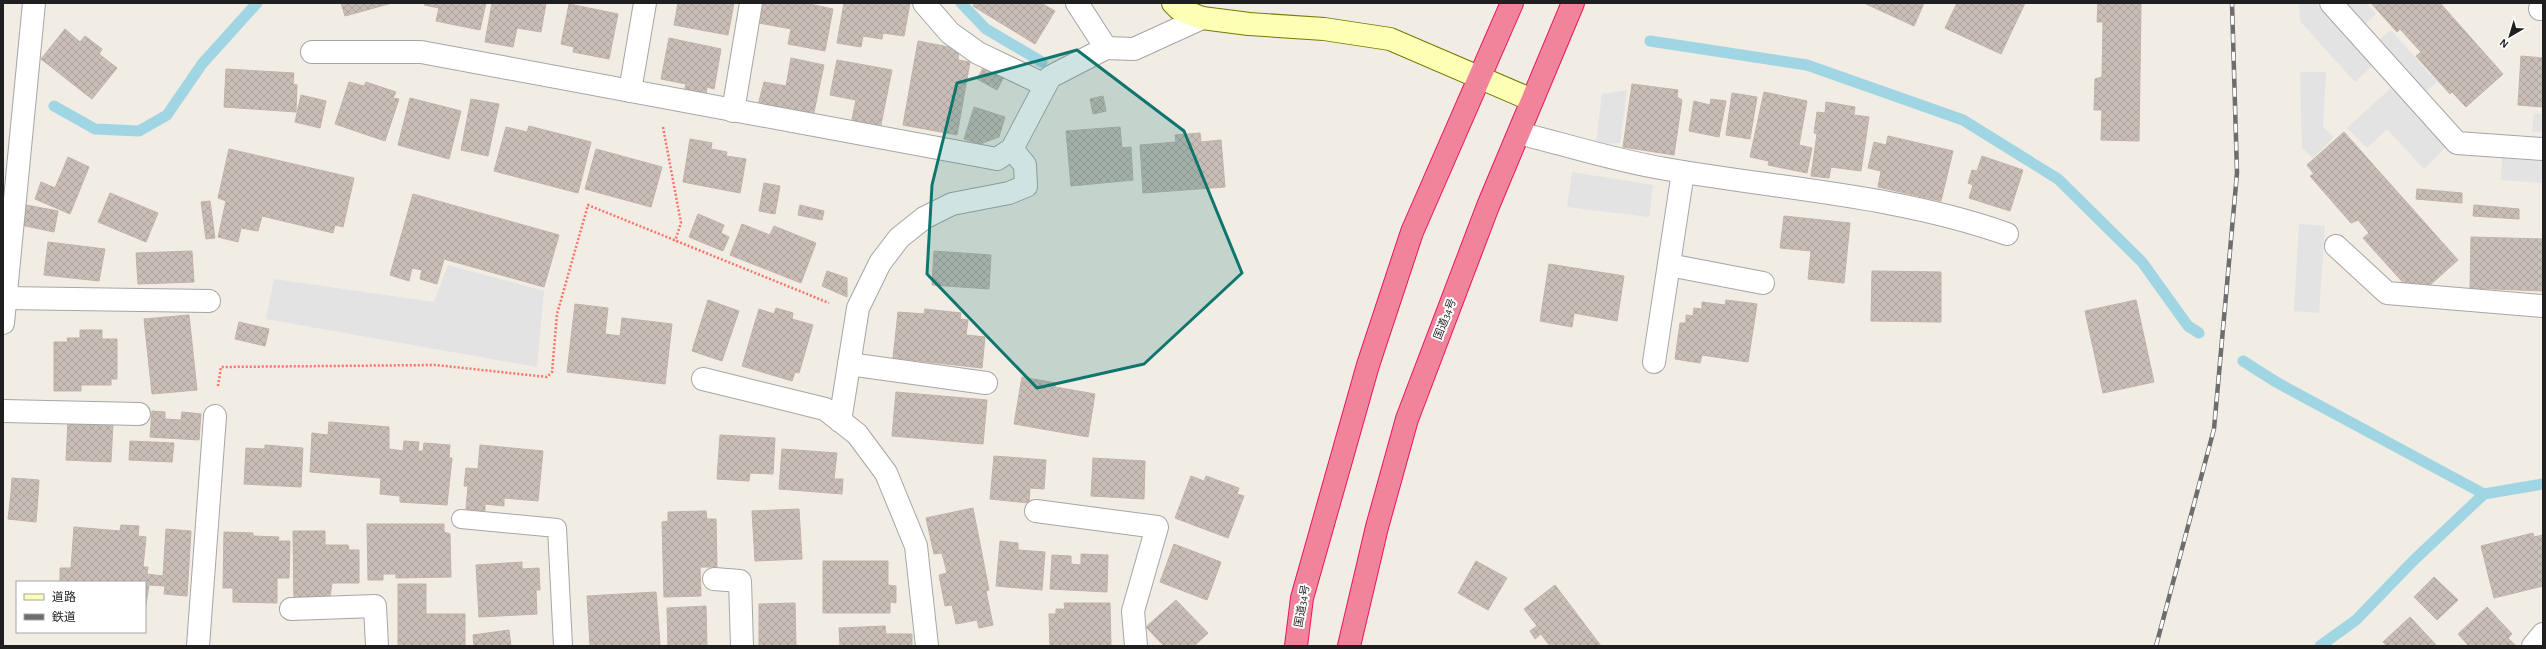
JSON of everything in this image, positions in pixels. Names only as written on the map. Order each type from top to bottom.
[{"type":"highway","name":"国道34号","points":[[1296,646],[1302,598],[1368,365],[1412,232],[1512,3]]},
{"type":"highway","name":"国道34号","points":[[1349,646],[1377,527],[1408,419],[1488,206],[1573,3]]},
{"type":"street","points":[[3,323],[34,3]]},
{"type":"street","points":[[630,92],[645,3]]},
{"type":"street","points":[[733,111],[751,3]]},
{"type":"street","points":[[924,3],[950,33],[973,49],[1045,85]]},
{"type":"street","points":[[1077,3],[1106,48]]},
{"type":"street","points":[[1172,3],[1179,8],[1202,18],[1250,24],[1324,29],[1390,39],[1532,100]]},
{"type":"street","points":[[2331,3],[2457,143],[2543,149]]},
{"type":"street","points":[[312,52],[421,52],[997,159],[1012,149],[1050,77],[1106,48],[1134,49],[1202,18]]},
{"type":"street","points":[[1519,133],[1683,172],[1888,202],[1983,225],[2007,234]]},
{"type":"street","points":[[840,421],[858,314],[880,263],[899,238],[924,218],[952,204],[1009,193],[1026,186],[1025,165],[1012,149]]},
{"type":"street","points":[[1654,362],[1683,172]]},
{"type":"street","points":[[2336,246],[2387,293],[2543,306]]},
{"type":"street","points":[[1669,265],[1763,283]]},
{"type":"street","points":[[5,298],[209,301]]},
{"type":"street","points":[[849,364],[986,383]]},
{"type":"street","points":[[703,379],[825,409],[857,434],[886,473],[916,546],[927,646]]},
{"type":"street","points":[[3,411],[139,414]]},
{"type":"street","points":[[198,646],[215,416]]},
{"type":"street","points":[[1036,511],[1158,527],[1133,611],[1136,646]]},
{"type":"street","points":[[714,579],[740,581],[742,646]]},
{"type":"street","points":[[291,609],[375,606],[377,646]]},
{"type":"street","points":[[2533,646],[2543,634]]},
{"type":"lane","points":[[462,520],[557,528],[564,646]]},
{"type":"path","points":[[657,97],[681,223],[676,241]]},
{"type":"path","points":[[220,368],[436,365],[547,377],[552,372],[557,314],[588,205],[858,314]]},
{"type":"highlighted area","points":[[1077,50],[1184,131],[1242,273],[1144,364],[1037,388],[927,274],[932,185],[957,83]]},
{"type":"shaded area","points":[[2299,3],[2316,3],[2372,66],[2355,82],[2300,21]]},
{"type":"shaded area","points":[[2338,3],[2366,3],[2376,14],[2361,28]]},
{"type":"shaded area","points":[[2391,30],[2437,82],[2421,95],[2375,44]]},
{"type":"shaded area","points":[[2300,72],[2326,72],[2323,127],[2334,137],[2313,158],[2302,148]]},
{"type":"shaded area","points":[[2392,87],[2447,146],[2424,169],[2387,129],[2367,148],[2347,128]]},
{"type":"shaded area","points":[[1627,90],[1620,143],[1596,144],[1602,94]]},
{"type":"shaded area","points":[[2534,113],[2543,114],[2543,132],[2532,132]]},
{"type":"shaded area","points":[[2502,158],[2543,161],[2543,183],[2501,180]]},
{"type":"shaded area","points":[[1572,172],[1653,185],[1649,217],[1567,207]]},
{"type":"shaded area","points":[[2299,224],[2325,226],[2319,313],[2294,311]]},
{"type":"shaded area","points":[[448,265],[544,291],[537,367],[266,319],[274,279],[434,302]]},
{"type":"building","points":[[341,3],[392,3],[345,16]]},
{"type":"building","points":[[425,3],[486,3],[480,30],[436,21],[439,8],[424,5]]},
{"type":"building","points":[[492,3],[546,3],[541,32],[517,28],[513,47],[485,42]]},
{"type":"building","points":[[678,3],[734,3],[728,35],[674,25]]},
{"type":"building","points":[[763,3],[805,3],[833,9],[825,51],[788,44],[791,29],[759,23]]},
{"type":"building","points":[[844,3],[910,3],[904,36],[883,33],[882,39],[863,36],[861,47],[837,43]]},
{"type":"building","points":[[975,3],[1041,3],[1055,11],[1035,44],[973,6]]},
{"type":"building","points":[[1864,3],[1924,3],[1914,26]]},
{"type":"building","points":[[1957,3],[2025,3],[2001,54],[1945,28]]},
{"type":"building","points":[[2098,3],[2141,3],[2139,141],[2101,140],[2102,110],[2094,110],[2095,79],[2102,77],[2103,22],[2097,22]]},
{"type":"building","points":[[2371,3],[2440,3],[2503,74],[2466,107],[2452,92],[2450,94],[2416,56],[2421,52],[2400,29],[2397,32]]},
{"type":"building","points":[[569,4],[618,14],[609,59],[573,52],[574,47],[561,44]]},
{"type":"building","points":[[65,29],[80,42],[85,36],[102,49],[99,54],[117,68],[92,99],[41,59]]},
{"type":"building","points":[[669,38],[721,49],[714,89],[707,87],[706,94],[684,91],[686,84],[661,79]]},
{"type":"building","points":[[918,41],[959,49],[958,60],[970,62],[957,135],[903,125]]},
{"type":"building","points":[[2521,56],[2543,58],[2543,107],[2518,105]]},
{"type":"building","points":[[791,58],[824,65],[813,117],[758,105],[764,82],[786,86]]},
{"type":"building","points":[[837,60],[892,70],[880,129],[851,124],[856,100],[830,95]]},
{"type":"building","points":[[984,66],[1004,77],[997,90],[977,79]]},
{"type":"building","points":[[226,69],[294,73],[293,84],[297,85],[296,112],[224,107]]},
{"type":"building","points":[[349,82],[364,86],[366,82],[396,92],[393,98],[399,99],[385,141],[335,124]]},
{"type":"building","points":[[1632,84],[1678,90],[1677,97],[1682,100],[1674,155],[1623,147]]},
{"type":"building","points":[[1764,92],[1807,101],[1799,145],[1812,148],[1807,173],[1768,165],[1769,161],[1750,157]]},
{"type":"building","points":[[1732,93],[1757,97],[1750,139],[1726,135]]},
{"type":"building","points":[[301,95],[326,101],[320,128],[295,122]]},
{"type":"building","points":[[1103,96],[1106,111],[1093,114],[1090,99]]},
{"type":"building","points":[[410,98],[461,111],[449,159],[398,145]]},
{"type":"building","points":[[471,99],[499,104],[488,156],[461,150]]},
{"type":"building","points":[[1711,99],[1726,101],[1719,137],[1689,131],[1694,101],[1710,105]]},
{"type":"building","points":[[1826,102],[1855,107],[1854,115],[1869,117],[1861,171],[1831,167],[1829,178],[1811,176],[1817,134],[1814,133],[1817,112],[1825,113]]},
{"type":"building","points":[[974,107],[1005,117],[999,137],[980,144],[964,139]]},
{"type":"building","points":[[529,126],[591,142],[578,193],[494,171],[506,127],[527,132]]},
{"type":"building","points":[[1120,127],[1122,148],[1131,147],[1133,180],[1071,186],[1066,131]]},
{"type":"building","points":[[2344,132],[2458,260],[2420,294],[2407,287],[2363,238],[2369,233],[2358,220],[2351,223],[2310,176],[2314,174],[2307,165]]},
{"type":"building","points":[[1200,133],[1201,142],[1221,140],[1225,187],[1143,193],[1140,145],[1176,142],[1175,135]]},
{"type":"building","points":[[1888,136],[1953,151],[1941,201],[1878,187],[1881,171],[1868,168],[1874,142],[1886,145]]},
{"type":"building","points":[[690,139],[712,143],[711,149],[727,152],[726,156],[746,159],[740,193],[683,182]]},
{"type":"building","points":[[229,149],[354,178],[343,227],[335,225],[333,233],[262,216],[258,231],[241,228],[238,242],[218,237],[226,201],[218,198]]},
{"type":"building","points":[[596,149],[662,167],[651,207],[585,189]]},
{"type":"building","points":[[1982,156],[2023,170],[2010,211],[1969,198],[1973,185],[1968,183],[1972,170],[1977,171]]},
{"type":"building","points":[[68,157],[89,167],[70,214],[35,199],[41,182],[55,188]]},
{"type":"building","points":[[764,183],[780,186],[775,214],[759,211]]},
{"type":"building","points":[[2417,189],[2462,193],[2462,203],[2416,199]]},
{"type":"building","points":[[110,193],[158,213],[146,242],[98,222]]},
{"type":"building","points":[[413,194],[559,235],[544,287],[444,259],[437,284],[420,279],[422,270],[412,268],[409,281],[390,275]]},
{"type":"building","points":[[210,201],[215,238],[206,239],[201,202]]},
{"type":"building","points":[[26,205],[58,211],[54,232],[21,225]]},
{"type":"building","points":[[800,205],[824,211],[822,220],[798,215]]},
{"type":"building","points":[[2474,205],[2519,209],[2519,219],[2473,216]]},
{"type":"building","points":[[698,214],[724,225],[721,233],[729,237],[723,251],[689,237]]},
{"type":"building","points":[[1784,216],[1850,223],[1844,283],[1808,279],[1811,251],[1780,248]]},
{"type":"building","points":[[742,224],[770,235],[774,226],[816,243],[801,283],[730,255]]},
{"type":"building","points":[[2471,237],[2543,239],[2543,291],[2470,288]]},
{"type":"building","points":[[48,242],[105,249],[99,281],[44,275]]},
{"type":"building","points":[[192,251],[194,282],[138,284],[136,253]]},
{"type":"building","points":[[934,251],[991,255],[989,289],[932,285]]},
{"type":"building","points":[[1549,264],[1624,276],[1617,321],[1574,313],[1572,327],[1540,321]]},
{"type":"building","points":[[827,271],[847,278],[847,297],[822,286]]},
{"type":"building","points":[[1872,271],[1941,272],[1941,322],[1871,321]]},
{"type":"building","points":[[708,300],[739,311],[722,361],[692,351]]},
{"type":"building","points":[[1726,300],[1757,304],[1748,362],[1702,355],[1700,363],[1675,359],[1680,323],[1686,323],[1686,315],[1693,316],[1694,308],[1702,309],[1702,302],[1725,305]]},
{"type":"building","points":[[2136,300],[2154,382],[2103,393],[2085,311]]},
{"type":"building","points":[[575,304],[608,308],[605,334],[620,336],[622,318],[672,324],[665,384],[567,372]]},
{"type":"building","points":[[776,308],[793,313],[792,319],[813,325],[799,373],[795,372],[792,381],[742,366],[759,309],[774,314]]},
{"type":"building","points":[[925,309],[961,313],[960,319],[968,320],[966,335],[985,337],[982,368],[893,358],[898,312],[924,314]]},
{"type":"building","points":[[189,315],[197,390],[152,394],[144,319]]},
{"type":"building","points":[[239,322],[269,329],[265,346],[235,339]]},
{"type":"building","points":[[80,330],[102,330],[102,339],[117,339],[117,379],[111,379],[111,385],[81,385],[81,391],[54,391],[54,342],[68,342],[67,338],[80,338]]},
{"type":"building","points":[[1022,377],[1056,383],[1055,387],[1095,394],[1088,437],[1014,424]]},
{"type":"building","points":[[896,392],[987,400],[983,444],[892,436]]},
{"type":"building","points":[[152,411],[165,412],[165,419],[181,420],[182,412],[201,414],[199,440],[150,437]]},
{"type":"building","points":[[68,421],[113,423],[111,462],[66,460]]},
{"type":"building","points":[[329,422],[389,427],[389,449],[403,451],[404,441],[419,442],[418,451],[423,451],[424,443],[450,445],[449,458],[452,458],[447,505],[400,502],[400,496],[380,494],[381,478],[310,472],[312,433],[328,435]]},
{"type":"building","points":[[720,435],[775,438],[773,474],[750,473],[749,481],[717,479]]},
{"type":"building","points":[[130,441],[174,443],[172,462],[129,460]]},
{"type":"building","points":[[265,445],[303,448],[301,487],[244,484],[246,448],[265,449]]},
{"type":"building","points":[[480,445],[543,451],[538,501],[504,498],[504,506],[485,504],[485,511],[466,509],[468,486],[464,486],[466,468],[478,469]]},
{"type":"building","points":[[782,449],[837,453],[834,479],[843,479],[842,494],[779,489]]},
{"type":"building","points":[[994,456],[1046,460],[1044,489],[1030,488],[1029,503],[990,499]]},
{"type":"building","points":[[1093,458],[1145,461],[1144,499],[1091,496]]},
{"type":"building","points":[[1191,476],[1204,481],[1206,476],[1239,488],[1237,494],[1244,496],[1228,538],[1175,518]]},
{"type":"building","points":[[12,478],[39,480],[38,496],[11,493]]},
{"type":"building","points":[[11,493],[38,496],[36,522],[8,519]]},
{"type":"building","points":[[973,508],[989,590],[986,591],[993,625],[979,628],[977,620],[956,624],[952,605],[945,606],[939,575],[947,573],[942,553],[934,554],[926,518]]},
{"type":"building","points":[[799,509],[802,559],[755,561],[752,511]]},
{"type":"building","points":[[706,511],[707,519],[716,519],[717,567],[700,567],[701,596],[664,597],[662,522],[668,521],[668,512]]},
{"type":"building","points":[[367,524],[444,524],[444,532],[450,534],[451,577],[396,578],[396,574],[383,574],[383,580],[368,580]]},
{"type":"building","points":[[121,525],[139,526],[138,536],[146,537],[143,567],[148,567],[147,574],[163,576],[166,529],[191,531],[187,596],[164,594],[165,586],[149,585],[146,604],[146,581],[60,581],[60,568],[71,568],[74,527],[120,531]]},
{"type":"building","points":[[293,531],[325,531],[325,545],[348,545],[349,550],[359,550],[359,583],[332,583],[329,603],[294,604]]},
{"type":"building","points":[[224,532],[253,533],[253,536],[279,537],[278,541],[290,541],[289,578],[277,578],[277,603],[233,602],[233,588],[223,588]]},
{"type":"building","points":[[2533,533],[2534,537],[2543,535],[2543,586],[2494,598],[2481,546]]},
{"type":"building","points":[[1000,541],[1018,543],[1018,550],[1045,552],[1042,590],[996,586]]},
{"type":"building","points":[[1174,544],[1221,562],[1207,600],[1160,582]]},
{"type":"building","points":[[1081,554],[1108,555],[1107,592],[1050,589],[1052,555],[1071,556],[1071,564],[1081,565]]},
{"type":"building","points":[[823,561],[888,561],[888,585],[896,586],[896,603],[890,602],[890,613],[823,613]]},
{"type":"building","points":[[1476,561],[1507,578],[1488,610],[1458,593]]},
{"type":"building","points":[[522,562],[522,569],[539,568],[540,590],[536,590],[537,614],[479,617],[476,565]]},
{"type":"building","points":[[2434,577],[2458,600],[2437,620],[2414,597]]},
{"type":"building","points":[[398,584],[426,584],[426,614],[465,614],[465,646],[398,646]]},
{"type":"building","points":[[1555,585],[1601,646],[1550,646],[1541,634],[1535,639],[1530,631],[1537,626],[1524,609]]},
{"type":"building","points":[[656,592],[660,645],[590,646],[587,596]]},
{"type":"building","points":[[1176,600],[1208,633],[1194,646],[1164,646],[1146,627]]},
{"type":"building","points":[[795,603],[796,646],[759,646],[759,604]]},
{"type":"building","points":[[1064,603],[1110,603],[1111,646],[1050,646],[1049,614],[1056,614],[1056,609],[1065,609]]},
{"type":"building","points":[[706,606],[707,646],[668,646],[667,608]]},
{"type":"building","points":[[2487,607],[2512,634],[2508,638],[2516,646],[2469,646],[2458,634]]},
{"type":"building","points":[[2410,617],[2437,646],[2387,646],[2383,642]]},
{"type":"building","points":[[885,626],[886,634],[912,634],[912,646],[840,646],[839,628]]},
{"type":"building","points":[[509,630],[511,646],[474,646],[473,635]]},
{"type":"waterway","points":[[54,106],[95,129],[139,131],[167,115],[202,64],[257,3]]},
{"type":"waterway","points":[[961,3],[986,29],[1042,62]]},
{"type":"waterway","points":[[1650,41],[1807,65],[1963,120],[2058,179],[2142,262],[2188,326],[2199,333]]},
{"type":"waterway","points":[[2243,361],[2276,382],[2484,494]]},
{"type":"waterway","points":[[2320,646],[2356,620],[2413,561],[2484,494],[2543,484]]},
{"type":"railway","points":[[2156,646],[2214,429],[2237,173],[2232,3]]}]
